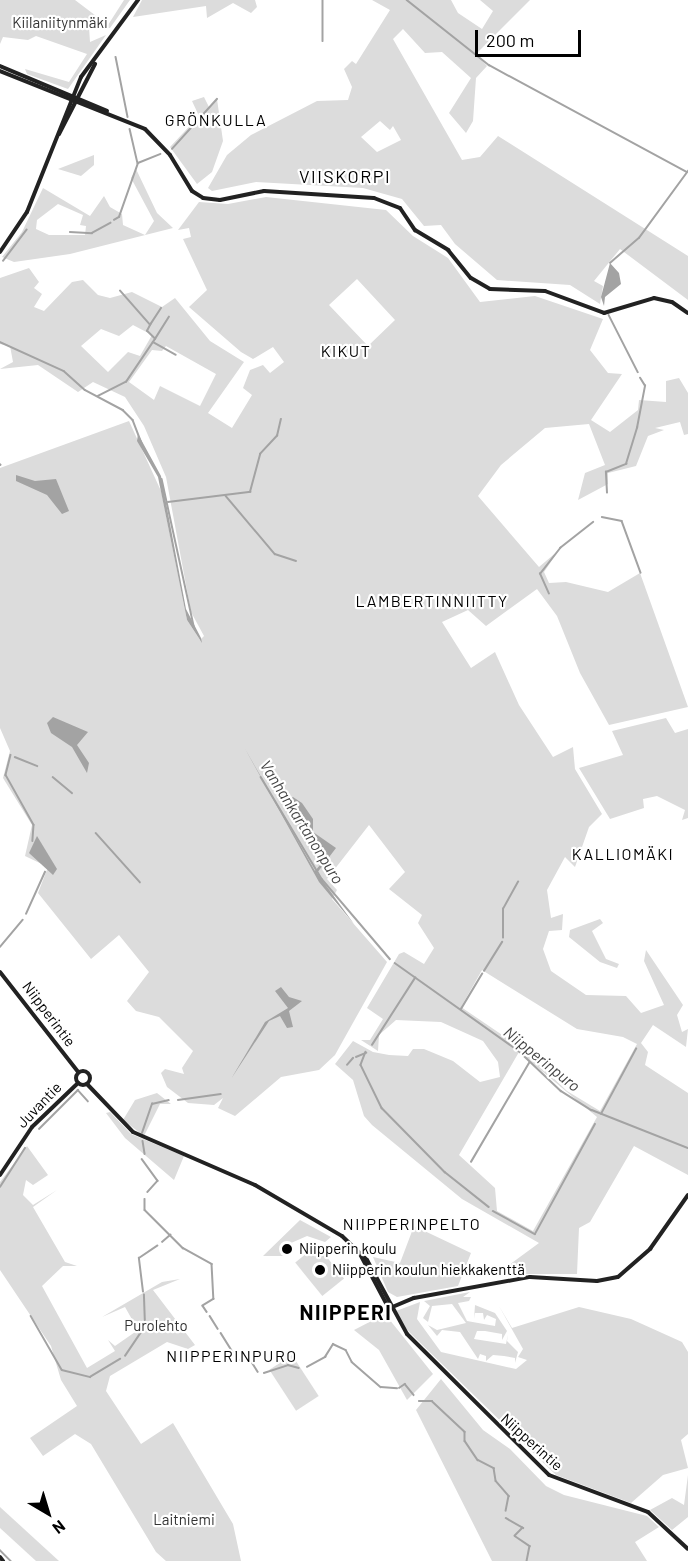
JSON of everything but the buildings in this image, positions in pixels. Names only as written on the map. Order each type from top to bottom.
[{"type":"street","points":[[0,252],[27,212],[73,97],[138,0]]},
{"type":"street","points":[[0,66],[152,133],[192,191],[203,198],[220,200],[264,191],[374,198],[400,208],[414,230],[448,250],[471,278],[490,289],[545,291],[598,312],[654,298],[688,313]]},
{"type":"street","points":[[0,71],[73,97]]},
{"type":"street","name":"Niipperintie","points":[[0,972],[78,1072],[89,1074],[87,1084],[133,1132],[255,1185],[330,1228],[359,1253],[390,1308],[417,1344],[549,1475],[582,1491],[640,1507],[688,1549]]},
{"type":"street","points":[[78,1072],[78,1083],[87,1084]]},
{"type":"street","name":"Juvantie","points":[[0,1175],[32,1127],[78,1083]]},
{"type":"street","points":[[390,1308],[403,1302],[530,1277],[611,1280],[650,1249],[688,1196]]},
{"type":"street","points":[[0,1557],[3,1561]]},
{"type":"green space","name":"Kiilaniitynmäki","points":[[0,0],[75,0],[108,25],[124,0],[130,0],[110,28],[89,27],[90,42],[106,35],[68,89],[27,74],[25,69],[69,82],[87,54],[36,36],[28,40],[3,37],[0,44]]},
{"type":"green space","points":[[142,0],[255,0],[257,7],[251,13],[233,3],[207,18],[206,6],[133,17]]},
{"type":"green space","points":[[372,0],[451,0],[458,13],[482,29],[493,11],[480,0],[530,0],[476,54],[487,66],[476,78],[473,121],[466,133],[449,113],[471,78],[442,52],[425,53],[403,29],[393,39],[462,160],[480,157],[498,136],[688,256],[688,300],[620,249],[594,281],[603,286],[600,304],[570,285],[497,280],[455,244],[441,225],[424,226],[402,199],[363,188],[256,182],[212,191],[208,188],[227,155],[251,135],[317,101],[348,100],[352,87],[344,69],[352,61],[356,64],[390,10]],"holes":[[[380,121],[390,130],[393,126],[401,140],[377,152],[361,137]]]},
{"type":"green space","points":[[204,97],[209,107],[217,99],[223,141],[212,172],[197,184],[170,147],[199,116],[192,101]]},
{"type":"green space","points":[[94,155],[94,165],[81,176],[58,169]]},
{"type":"green space","points":[[136,169],[157,213],[173,228],[70,254],[14,262],[2,257],[22,232],[43,188],[90,216],[104,196],[110,207],[122,214],[123,225],[145,235],[154,221],[131,178]],"holes":[[[58,204],[83,215],[80,225],[86,226],[85,235],[49,235],[36,229],[37,220]]]},
{"type":"green space","points":[[266,197],[386,210],[413,236],[448,258],[480,302],[535,296],[603,319],[590,350],[608,373],[622,374],[591,420],[610,432],[638,410],[639,400],[666,402],[666,381],[679,378],[688,393],[688,434],[684,435],[680,422],[655,428],[664,430],[648,436],[636,466],[608,473],[608,484],[578,500],[585,473],[605,465],[589,424],[545,428],[501,465],[478,496],[539,567],[559,550],[544,572],[549,583],[566,582],[608,592],[640,573],[688,707],[609,725],[580,673],[557,616],[537,589],[486,626],[468,610],[442,622],[471,668],[495,652],[519,705],[553,757],[573,747],[575,769],[602,814],[589,827],[575,867],[565,857],[547,890],[551,918],[563,914],[562,930],[549,931],[543,949],[551,971],[586,995],[626,996],[641,1013],[664,1005],[644,961],[646,950],[683,1005],[677,1015],[682,1032],[688,1029],[686,1047],[653,1025],[641,1043],[648,1052],[645,1065],[688,1093],[688,1175],[634,1146],[590,1222],[579,1228],[577,1274],[514,1274],[509,1265],[539,1243],[462,1199],[372,1125],[364,1116],[353,1080],[335,1064],[353,1041],[373,1052],[389,1055],[408,1056],[413,1049],[424,1049],[453,1061],[480,1082],[500,1077],[498,1062],[483,1041],[441,1022],[396,1020],[379,1035],[378,1051],[361,1040],[370,1040],[383,1019],[367,1008],[399,954],[404,952],[424,964],[434,948],[418,923],[422,915],[389,889],[405,872],[369,825],[327,879],[337,890],[332,899],[387,962],[335,1055],[319,1070],[281,1077],[235,1116],[218,1108],[223,1098],[214,1105],[188,1103],[167,1087],[161,1073],[165,1069],[184,1074],[182,1068],[193,1051],[159,1017],[136,1011],[127,1001],[149,972],[119,935],[91,959],[38,893],[48,867],[25,856],[32,825],[3,778],[10,751],[0,728],[0,468],[129,421],[161,491],[187,620],[200,640],[204,636],[191,612],[166,477],[144,426],[125,397],[93,382],[78,392],[38,365],[0,369],[13,362],[10,346],[0,344],[0,278],[29,268],[39,282],[34,288],[42,294],[34,307],[44,311],[72,282],[83,280],[98,295],[110,298],[132,292],[162,307],[175,298],[210,341],[244,362],[208,413],[232,428],[252,395],[243,388],[250,370],[263,365],[270,373],[284,362],[273,347],[253,359],[241,352],[189,307],[207,290],[183,239],[191,237],[189,228],[178,230],[199,202],[228,204]],"holes":[[[357,279],[395,320],[368,346],[329,305]],[[133,325],[152,335],[140,356],[128,352],[108,372],[81,346],[101,329],[119,336]],[[166,346],[216,374],[200,406],[160,386],[154,400],[129,382],[152,350],[162,351]],[[482,970],[577,1029],[623,1037],[637,1044],[600,1111],[567,1091],[523,1049],[461,1007]],[[519,1052],[597,1117],[533,1231],[497,1211],[495,1188],[459,1155]]]},
{"type":"green space","points":[[666,718],[675,733],[688,729],[688,818],[682,820],[685,810],[657,796],[643,799],[644,808],[610,819],[579,768],[623,755],[612,731]]},
{"type":"green space","points":[[600,919],[603,923],[592,931],[606,959],[619,964],[617,968],[600,962],[569,937],[570,930]]},
{"type":"green space","points":[[157,1093],[171,1104],[160,1104],[144,1136],[123,1120],[135,1100]]},
{"type":"green space","points":[[110,1112],[131,1134],[184,1156],[174,1180],[125,1138],[106,1113]]},
{"type":"green space","name":"Laitniemi","points":[[27,1146],[48,1175],[33,1185],[26,1180],[23,1195],[33,1205],[57,1190],[33,1207],[65,1262],[77,1266],[63,1266],[42,1286],[87,1368],[115,1351],[108,1340],[115,1346],[138,1330],[125,1307],[102,1317],[162,1282],[180,1279],[153,1290],[195,1345],[188,1349],[167,1342],[110,1376],[106,1391],[141,1444],[173,1423],[233,1524],[241,1561],[166,1561],[156,1552],[91,1444],[75,1434],[43,1456],[30,1438],[77,1406],[61,1380],[51,1346],[0,1270],[0,1182]]},
{"type":"green space","points":[[300,1220],[331,1237],[325,1242],[307,1236],[291,1243],[285,1256],[263,1256]]},
{"type":"green space","points":[[414,1226],[471,1253],[458,1286],[397,1297],[388,1292],[373,1257],[400,1263]]},
{"type":"green space","name":"Niipperin koulun hiekkakenttä","points":[[317,1245],[344,1278],[322,1296],[295,1263]]},
{"type":"green space","points":[[470,1292],[463,1297],[471,1297],[469,1301],[458,1303],[467,1321],[495,1326],[496,1319],[487,1315],[484,1320],[483,1313],[475,1313],[474,1319],[475,1305],[495,1313],[507,1331],[502,1340],[502,1334],[485,1331],[477,1331],[474,1339],[506,1344],[508,1334],[507,1341],[518,1352],[515,1363],[515,1358],[504,1356],[493,1355],[486,1361],[486,1356],[480,1354],[478,1359],[460,1332],[442,1330],[437,1336],[428,1325],[437,1330],[466,1323],[452,1304],[432,1306],[428,1322],[423,1318],[430,1306],[424,1301]]},
{"type":"green space","points":[[420,1302],[417,1319],[441,1352],[516,1369],[527,1360],[518,1357],[523,1349],[499,1306],[512,1328],[579,1307],[631,1319],[682,1342],[688,1352],[688,1434],[681,1440],[688,1468],[663,1475],[631,1503],[556,1475],[406,1329],[396,1311]]},
{"type":"green space","points":[[385,1314],[433,1374],[407,1400],[379,1350],[354,1330]]},
{"type":"green space","points":[[292,1355],[319,1396],[296,1411],[269,1370]]},
{"type":"green space","points":[[441,1379],[483,1430],[510,1449],[546,1486],[564,1495],[647,1516],[659,1527],[635,1542],[647,1561],[492,1561],[416,1410]]},
{"type":"green space","points":[[688,1475],[688,1517],[672,1530],[650,1510],[672,1498],[684,1505]]},
{"type":"green space","points":[[0,1507],[59,1561],[36,1561],[0,1528]]},
{"type":"water","points":[[610,263],[619,273],[621,284],[605,297],[604,306],[601,297]]},
{"type":"water","points":[[138,434],[161,476],[186,609],[202,643],[187,620],[158,477],[137,441]]},
{"type":"water","points":[[16,475],[35,481],[56,479],[69,511],[62,514],[47,495],[16,481]]},
{"type":"water","points":[[53,717],[88,732],[77,745],[89,763],[87,773],[72,747],[51,733],[47,723]]},
{"type":"water","points":[[244,747],[315,871],[320,865],[286,801],[293,797],[302,803],[313,819],[313,832],[336,848],[317,873],[354,924],[319,882]]},
{"type":"water","points":[[37,836],[57,869],[53,875],[29,853]]},
{"type":"water","points":[[281,987],[289,997],[302,1001],[289,1011],[293,1027],[287,1028],[280,1016],[269,1021],[231,1079],[265,1022],[288,1008],[275,991]]},
{"type":"waterway","points":[[323,0],[323,41]]},
{"type":"waterway","points":[[407,0],[489,65],[687,172]]},
{"type":"waterway","points":[[116,57],[128,117]]},
{"type":"waterway","points":[[172,149],[217,99]]},
{"type":"waterway","points":[[130,129],[138,163]]},
{"type":"waterway","points":[[114,220],[119,217],[138,163],[160,154]]},
{"type":"waterway","points":[[610,263],[639,238],[688,171]]},
{"type":"waterway","points":[[70,232],[92,233],[110,223]]},
{"type":"waterway","points":[[3,261],[26,230]]},
{"type":"waterway","points":[[98,396],[126,382],[155,339],[147,331],[150,325],[120,291]]},
{"type":"waterway","points":[[150,325],[161,308]]},
{"type":"waterway","points":[[609,315],[638,372]]},
{"type":"waterway","points":[[155,339],[169,317]]},
{"type":"waterway","name":"Vanhankartanonpuro","points":[[0,342],[64,371],[85,390],[123,410],[133,420],[142,444]]},
{"type":"waterway","points":[[153,342],[176,355]]},
{"type":"waterway","points":[[607,493],[606,472],[626,464],[637,428],[645,386],[640,378]]},
{"type":"waterway","points":[[168,502],[250,492],[260,454],[277,436],[281,419]]},
{"type":"waterway","name":"Vanhankartanonpuro","points":[[162,479],[194,626]]},
{"type":"waterway","points":[[226,496],[275,554],[296,561]]},
{"type":"waterway","points":[[602,517],[622,521],[641,573]]},
{"type":"waterway","points":[[549,594],[540,574],[560,548],[593,522]]},
{"type":"waterway","points":[[11,755],[6,775],[34,825],[33,841]]},
{"type":"waterway","points":[[15,757],[37,766]]},
{"type":"waterway","points":[[53,777],[72,793]]},
{"type":"waterway","name":"Vanhankartanonpuro","points":[[261,777],[322,879],[390,959]]},
{"type":"waterway","points":[[96,833],[140,882]]},
{"type":"waterway","points":[[26,914],[45,872]]},
{"type":"waterway","points":[[503,938],[503,909],[518,882]]},
{"type":"waterway","points":[[0,947],[23,920]]},
{"type":"waterway","points":[[484,971],[502,942]]},
{"type":"waterway","name":"Niipperinpuro","points":[[395,963],[519,1051],[561,1091],[592,1110],[688,1148]]},
{"type":"waterway","points":[[461,1009],[482,974]]},
{"type":"waterway","points":[[372,1045],[415,978]]},
{"type":"waterway","points":[[601,1114],[636,1049]]},
{"type":"waterway","points":[[366,1052],[361,1065],[382,1108],[445,1172],[489,1207]]},
{"type":"waterway","points":[[356,1057],[366,1053]]},
{"type":"waterway","points":[[347,1065],[353,1058]]},
{"type":"waterway","points":[[471,1162],[529,1063]]},
{"type":"waterway","points":[[39,1129],[78,1090],[88,1101]]},
{"type":"waterway","points":[[178,1100],[221,1094]]},
{"type":"waterway","points":[[142,1133],[152,1104],[169,1100]]},
{"type":"waterway","points":[[493,1211],[535,1234],[595,1124]]},
{"type":"waterway","points":[[143,1141],[145,1154]]},
{"type":"waterway","points":[[0,1187],[25,1148]]},
{"type":"waterway","points":[[142,1159],[158,1181],[148,1192]]},
{"type":"waterway","points":[[145,1199],[145,1210],[183,1248],[212,1264],[214,1299],[203,1306],[207,1312]]},
{"type":"waterway","points":[[162,1242],[170,1235]]},
{"type":"waterway","points":[[143,1292],[139,1258],[157,1246]]},
{"type":"waterway","points":[[125,1356],[145,1326],[144,1295]]},
{"type":"waterway","points":[[31,1316],[62,1370],[90,1377],[120,1359]]},
{"type":"waterway","points":[[210,1316],[218,1329]]},
{"type":"waterway","points":[[221,1333],[238,1360],[250,1359],[258,1372]]},
{"type":"waterway","points":[[307,1367],[325,1357],[333,1344],[346,1350],[352,1362],[381,1387],[397,1388]]},
{"type":"waterway","points":[[264,1373],[288,1365],[299,1368]]},
{"type":"waterway","points":[[399,1388],[405,1384],[414,1395]]},
{"type":"waterway","points":[[419,1401],[432,1401],[465,1432],[465,1441],[478,1460],[494,1468],[496,1481],[509,1496],[506,1511]]},
{"type":"waterway","points":[[506,1518],[523,1528],[515,1536],[530,1546],[527,1561]]},
{"type":"waterway","points":[[0,1550],[11,1561]]},
{"type":"place","name":"Niipperin koulu","points":[[287,1249]]},
{"type":"place","name":"Niipperin koulun hiekkakenttä","points":[[320,1270]]},
{"type":"district","name":"GRÖNKULLA","points":[[216,120]]},
{"type":"district","name":"VIISKORPI","points":[[345,176]]},
{"type":"district","name":"KIKUT","points":[[346,351]]},
{"type":"district","name":"LAMBERTINNIITTY","points":[[432,601]]},
{"type":"district","name":"KALLIOMÄKI","points":[[623,854]]},
{"type":"district","name":"NIIPPERINPELTO","points":[[412,1224]]},
{"type":"district","name":"NIIPPERI","points":[[346,1312]]},
{"type":"district","name":"NIIPPERINPURO","points":[[232,1356]]},
{"type":"park label","name":"Purolehto","points":[[156,1326]]}]
